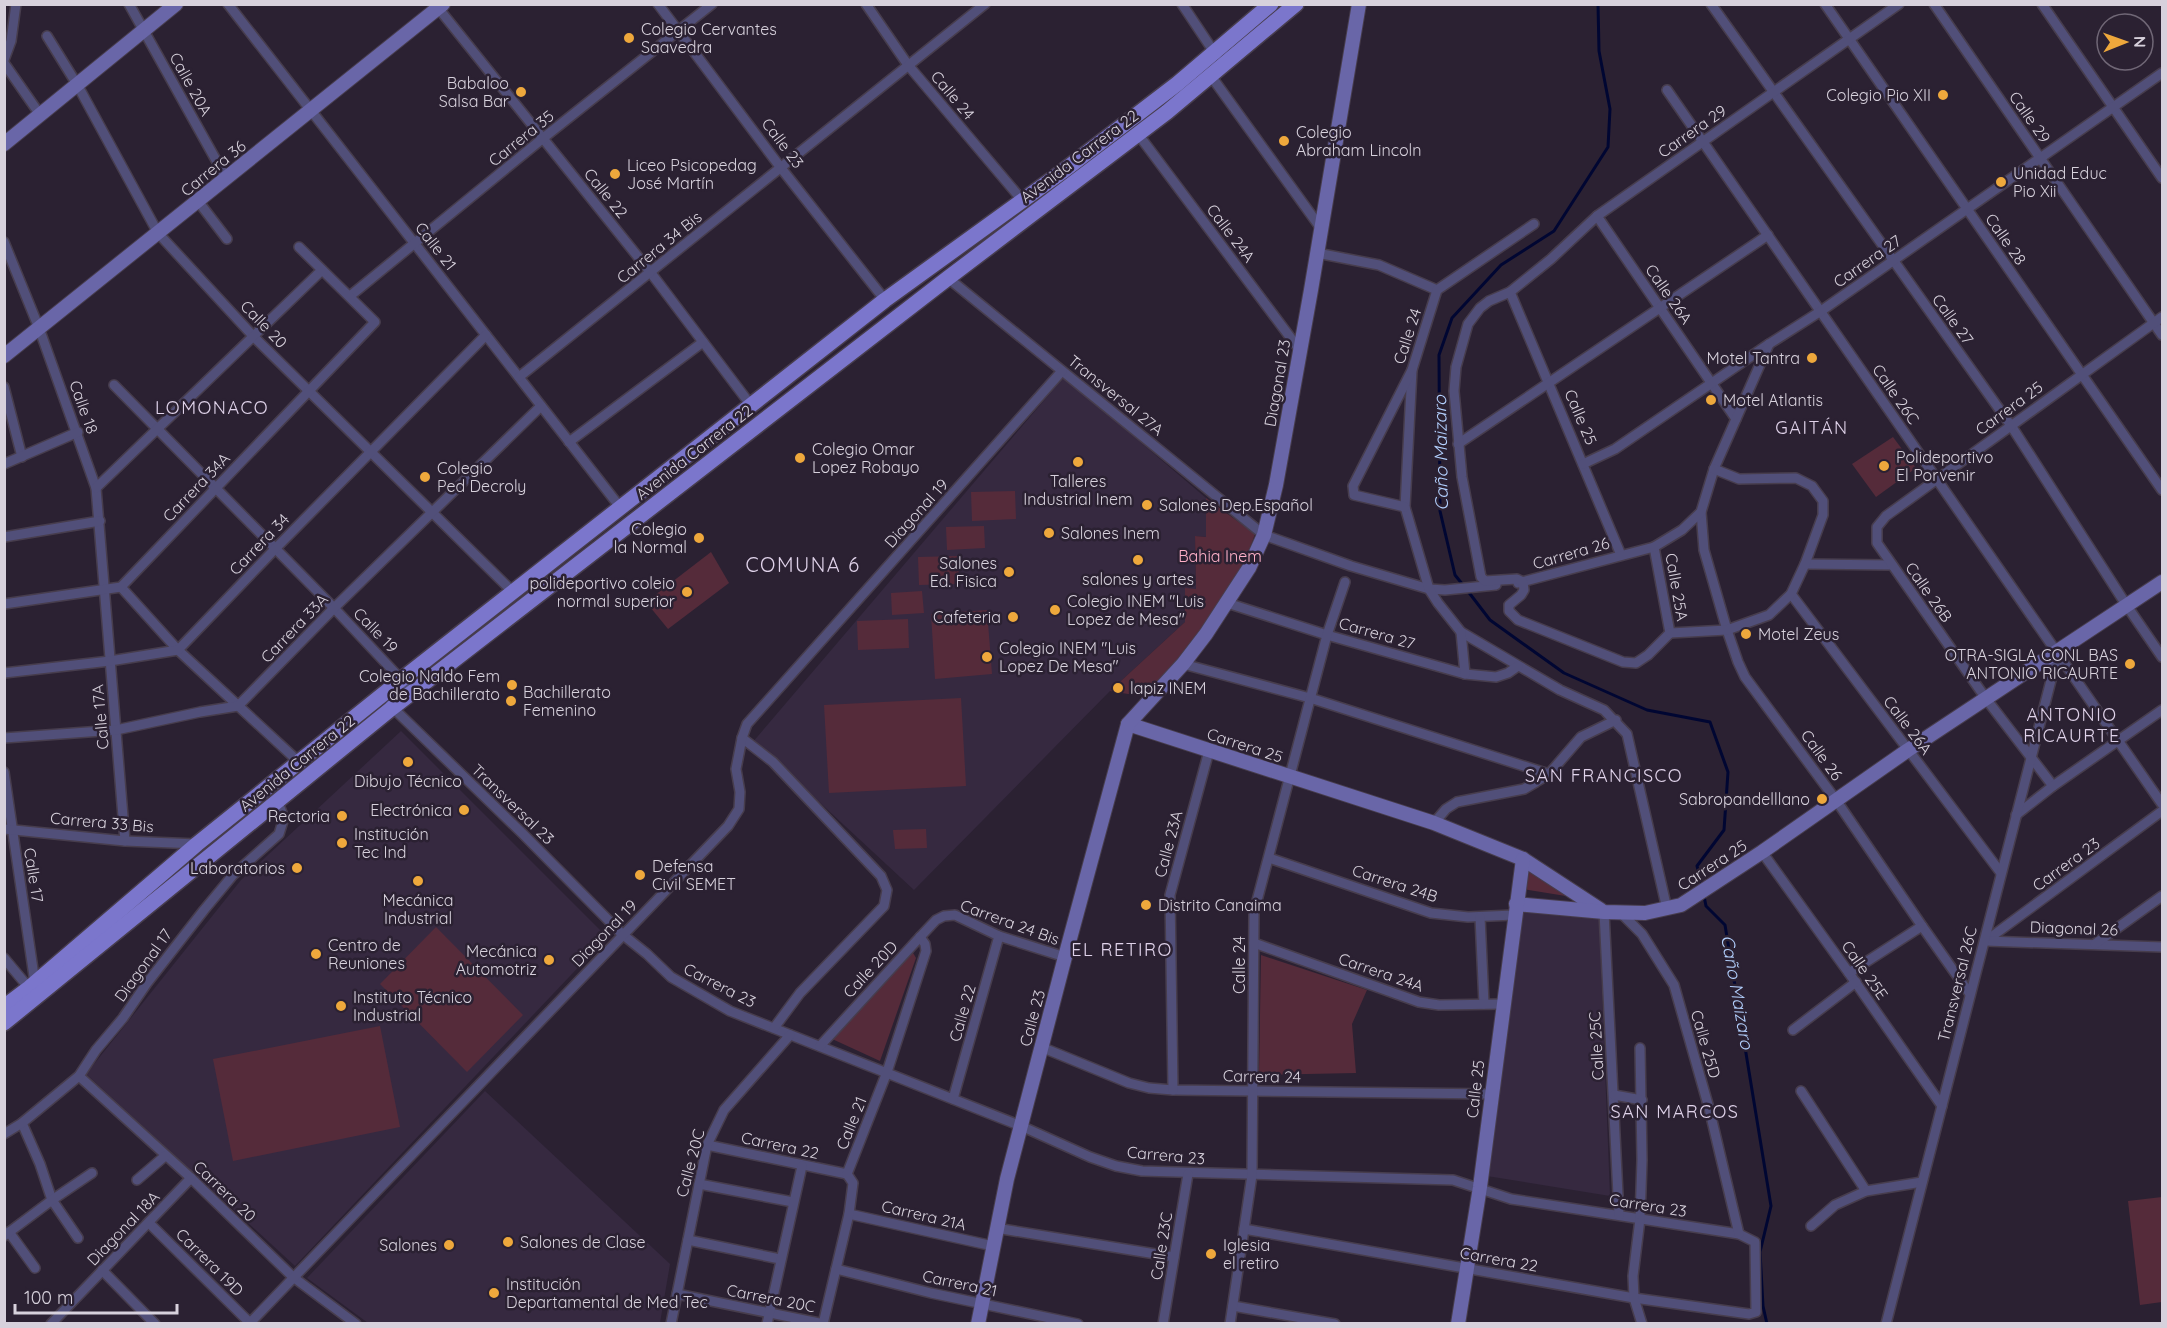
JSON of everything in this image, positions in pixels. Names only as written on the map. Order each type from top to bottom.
[{"type":"main road","name":"Avenida Carrera 22","points":[[4,1023],[29,992],[197,844],[402,679],[885,300],[1094,148],[1216,52],[1271,4]]},
{"type":"main road","name":"Avenida Carrera 22","points":[[4,1007],[29,992],[278,802],[392,708],[1138,134],[1296,4]]},
{"type":"main road","points":[[4,1001],[29,992]]},
{"type":"main road","points":[[4,1034],[29,992]]},
{"type":"street","points":[[15,4],[11,41],[4,61],[41,116]]},
{"type":"street","name":"Calle 20A","points":[[129,4],[226,178]]},
{"type":"street","points":[[4,144],[176,4]]},
{"type":"street","name":"Calle 21","points":[[228,4],[620,507]]},
{"type":"street","name":"Calle 23","points":[[658,4],[781,168],[885,300]]},
{"type":"street","name":"Carrera 35","points":[[350,296],[712,4]]},
{"type":"street","name":"Calle 24","points":[[866,4],[908,65],[1022,200]]},
{"type":"street","points":[[1182,4],[1216,52],[1211,76],[1320,227]]},
{"type":"street","name":"Diagonal 23","points":[[1128,724],[1183,664],[1227,603],[1249,568],[1264,536],[1276,485],[1359,4]]},
{"type":"street","name":"Calle 27","points":[[1711,4],[2012,427],[2127,606],[2163,657]]},
{"type":"street","name":"Calle 28","points":[[1825,4],[2163,490]]},
{"type":"street","name":"Carrera 29","points":[[1510,292],[1551,259],[1597,216],[1899,4]]},
{"type":"street","name":"Calle 29","points":[[1934,4],[2040,158],[2158,320],[2163,335]]},
{"type":"street","points":[[2042,4],[2163,178]]},
{"type":"street","name":"Carrera 34 Bis","points":[[519,377],[982,5]]},
{"type":"street","name":"Carrera 36","points":[[4,356],[439,6]]},
{"type":"street","name":"Calle 22","points":[[439,6],[542,139],[651,273],[750,405]]},
{"type":"street","name":"Calle 20","points":[[47,36],[78,86],[158,233],[254,336],[513,592]]},
{"type":"street","name":"Carrera 27","points":[[1583,464],[1615,449],[1821,311],[2163,73]]},
{"type":"street","name":"Calle 26C","points":[[1667,90],[2163,804]]},
{"type":"street","name":"Calle 24A","points":[[1138,134],[1299,349]]},
{"type":"street","points":[[198,201],[227,239]]},
{"type":"street","name":"Calle 26A","points":[[1597,216],[1736,418]]},
{"type":"street","name":"Calle 24","points":[[1405,507],[1354,495],[1353,486],[1412,370],[1437,290],[1534,224]]},
{"type":"street","points":[[1458,444],[1768,236]]},
{"type":"street","name":"Calle 18","points":[[4,242],[78,432],[96,488],[105,590]]},
{"type":"street","points":[[299,247],[350,296]]},
{"type":"street","points":[[1317,253],[1379,265],[1437,290]]},
{"type":"street","points":[[96,488],[322,270]]},
{"type":"street","name":"Transversal 27A","points":[[948,278],[1264,536]]},
{"type":"street","points":[[1510,292],[1489,301],[1480,308],[1468,324],[1455,375],[1454,391],[1462,477],[1481,577],[1485,581],[1517,579],[1522,582],[1524,590],[1509,604],[1509,611],[1518,620],[1623,662],[1636,663],[1648,655],[1670,633],[1727,630],[1769,615],[1791,594],[1823,515],[1823,501],[1812,486],[1796,478],[1739,479],[1714,469]]},
{"type":"street","name":"Calle 25","points":[[1510,292],[1622,555]]},
{"type":"street","name":"Carrera 34A","points":[[121,587],[375,322],[350,296]]},
{"type":"street","name":"Carrera 25","points":[[1877,527],[1886,516],[2158,320]]},
{"type":"street","name":"Carrera 34","points":[[178,650],[486,335]]},
{"type":"street","points":[[569,442],[703,342]]},
{"type":"street","points":[[1701,512],[1714,469],[1769,344]]},
{"type":"street","points":[[1412,370],[1405,507],[1429,589],[1461,632],[1560,690],[1604,710],[1627,734],[1666,909]]},
{"type":"street","name":"Diagonal 19","points":[[250,1323],[728,826],[739,809],[740,792],[736,769],[747,724],[1062,371]]},
{"type":"street","name":"Calle 19","points":[[114,385],[334,608],[413,692]]},
{"type":"street","points":[[4,387],[22,457]]},
{"type":"street","name":"Carrera 33A","points":[[238,706],[334,608],[541,406]]},
{"type":"street","points":[[4,464],[78,432]]},
{"type":"street","name":"Carrera 26","points":[[1264,536],[1351,566],[1429,589],[1484,588],[1522,582],[1654,547],[1682,530],[1701,512]]},
{"type":"street","name":"Calle 26","points":[[1701,512],[1704,550],[1727,630],[1745,677],[1836,800],[1970,994]]},
{"type":"street","points":[[4,537],[100,521]]},
{"type":"street","name":"Calle 26B","points":[[1877,527],[1877,543],[1987,700],[2053,786]]},
{"type":"street","name":"Calle 25A","points":[[1654,547],[1670,633]]},
{"type":"street","points":[[1805,564],[1892,565]]},
{"type":"street","name":"Calle 24","points":[[1230,1323],[1252,1175],[1254,912],[1327,635],[1345,582]]},
{"type":"street","name":"Carrera 25","points":[[1128,724],[1434,823],[1523,859],[1604,912],[1645,913],[1681,905],[1697,896],[1908,750],[2163,582]]},
{"type":"street","points":[[4,604],[121,587],[178,650],[300,763]]},
{"type":"street","name":"Calle 17A","points":[[105,590],[124,841]]},
{"type":"street","name":"Calle 26A","points":[[1791,594],[2001,873]]},
{"type":"street","name":"Carrera 27","points":[[1227,603],[1327,635],[1465,674],[1496,677],[1518,666]]},
{"type":"street","points":[[1461,632],[1465,674]]},
{"type":"street","points":[[4,674],[178,650]]},
{"type":"street","name":"Transversal 26C","points":[[1886,1323],[2058,652]]},
{"type":"street","points":[[1183,664],[1311,698],[1549,774]]},
{"type":"street","name":"Transversal 23","points":[[381,696],[622,934]]},
{"type":"street","points":[[4,738],[116,730],[238,706]]},
{"type":"street","points":[[2016,815],[2053,786],[2163,710]]},
{"type":"street","points":[[1434,823],[1446,809],[1457,802],[1524,789],[1549,774],[1581,737],[1616,720]]},
{"type":"street","name":"Calle 23","points":[[978,1323],[996,1228],[1021,1126],[1128,724]]},
{"type":"street","points":[[742,738],[781,770],[881,876],[887,890],[884,906],[801,993],[774,1028]]},
{"type":"street","name":"Calle 23A","points":[[1173,1090],[1170,895],[1209,751]]},
{"type":"street","name":"Calle 17","points":[[4,772],[8,829],[29,992]]},
{"type":"street","name":"Diagonal 17","points":[[4,1134],[22,1123],[79,1076],[96,1050],[123,1018],[147,983],[204,910],[233,875],[279,834],[284,818],[278,802]]},
{"type":"street","name":"Carrera 23","points":[[1985,941],[2163,811]]},
{"type":"street","name":"Carrera 33 Bis","points":[[8,829],[124,841],[197,844]]},
{"type":"street","name":"Calle 25E","points":[[1762,852],[1850,973],[1942,1106]]},
{"type":"street","name":"Carrera 24B","points":[[1269,858],[1431,913],[1455,917],[1480,917],[1515,910],[1604,912]]},
{"type":"street","name":"Calle 25","points":[[1458,1323],[1480,1187],[1523,859]]},
{"type":"street","points":[[2095,944],[2163,896]]},
{"type":"street","name":"Calle 25C","points":[[1604,912],[1619,1215]]},
{"type":"street","name":"Calle 25D","points":[[1620,912],[1642,934],[1674,986],[1709,1107],[1739,1234]]},
{"type":"street","name":"Carrera 24 Bis","points":[[944,916],[955,915],[999,936],[1065,957]]},
{"type":"street","name":"Calle 20D","points":[[820,1046],[936,920],[944,916]]},
{"type":"street","points":[[1480,917],[1484,1004]]},
{"type":"street","points":[[1850,973],[1922,926]]},
{"type":"street","name":"Carrera 23","points":[[622,934],[671,977],[730,1011],[888,1072],[1116,1166],[1142,1171],[1188,1174],[1453,1180],[1511,1199],[1739,1234],[1755,1242],[1756,1312],[1749,1314]]},
{"type":"street","name":"Calle 22","points":[[953,1099],[999,936]]},
{"type":"street","name":"Calle 21","points":[[823,1323],[849,1214],[853,1183],[847,1174],[888,1072],[926,951],[925,944],[920,938]]},
{"type":"street","name":"Diagonal 26","points":[[1985,941],[2163,947]]},
{"type":"street","name":"Carrera 24A","points":[[1254,943],[1419,1002],[1439,1005],[1503,1004]]},
{"type":"street","points":[[4,958],[29,992]]},
{"type":"street","points":[[1793,1030],[1856,982]]},
{"type":"street","name":"Calle 20C","points":[[671,1323],[707,1145],[718,1120],[728,1105],[790,1035]]},
{"type":"street","name":"Carrera 24","points":[[1041,1047],[1129,1083],[1149,1088],[1491,1094]]},
{"type":"street","points":[[1640,1048],[1642,1100],[1640,1219],[1633,1276],[1634,1298],[1642,1323]]},
{"type":"street","name":"Carrera 20","points":[[79,1076],[191,1178],[293,1277],[356,1323]]},
{"type":"street","points":[[1801,1091],[1866,1191]]},
{"type":"street","points":[[1614,1095],[1642,1100]]},
{"type":"street","points":[[22,1123],[40,1164],[52,1200],[78,1238]]},
{"type":"street","name":"Carrera 22","points":[[707,1145],[847,1174]]},
{"type":"street","points":[[137,1180],[165,1156]]},
{"type":"street","points":[[766,1323],[802,1166]]},
{"type":"street","points":[[35,1268],[7,1234],[92,1173]]},
{"type":"street","name":"Calle 23C","points":[[1163,1323],[1188,1174]]},
{"type":"street","name":"Diagonal 18A","points":[[57,1321],[102,1270],[191,1178]]},
{"type":"street","points":[[1811,1226],[1835,1206],[1866,1191],[1922,1182]]},
{"type":"street","points":[[699,1184],[793,1202]]},
{"type":"street","name":"Carrera 21A","points":[[849,1214],[993,1246]]},
{"type":"street","name":"Carrera 19D","points":[[149,1222],[250,1323]]},
{"type":"street","points":[[996,1228],[1174,1257]]},
{"type":"street","name":"Carrera 22","points":[[1244,1229],[1329,1246],[1634,1298],[1749,1314]]},
{"type":"street","points":[[688,1240],[780,1259]]},
{"type":"street","name":"Carrera 21","points":[[836,1269],[981,1304],[1078,1323]]},
{"type":"street","points":[[102,1270],[155,1323]]},
{"type":"street","name":"Carrera 20C","points":[[677,1294],[823,1323]]},
{"type":"street","points":[[1233,1306],[1335,1323]]},
{"type":"shaded area","name":"Colegio INEM \"Luis Lopez De Mesa\"","points":[[1064,377],[1206,498],[1206,537],[1195,536],[1196,589],[1185,589],[1185,622],[1110,691],[914,890],[774,760],[752,743]]},
{"type":"shaded area","name":"Instituto Técnico Industrial","points":[[401,731],[607,937],[295,1266],[86,1074],[241,880]]},
{"type":"shaded area","points":[[1523,908],[1599,916],[1610,1196],[1487,1176]]},
{"type":"shaded area","points":[[485,1091],[670,1264],[660,1323],[368,1323],[307,1278]]},
{"type":"green space","name":"Polideportivo El Porvenir","points":[[1893,437],[1916,468],[1876,497],[1852,464]]},
{"type":"green space","points":[[1015,491],[1016,519],[972,521],[971,492]]},
{"type":"green space","name":"Bahia Inem","points":[[1206,498],[1255,534],[1244,564],[1203,632],[1146,697],[1110,691],[1185,622],[1185,588],[1196,589],[1195,536],[1206,537]]},
{"type":"green space","points":[[984,526],[985,548],[947,550],[946,527]]},
{"type":"green space","name":"polideportivo coleio normal superior","points":[[711,552],[729,583],[668,629],[646,602]]},
{"type":"green space","points":[[958,556],[959,584],[919,585],[918,557]]},
{"type":"green space","points":[[922,591],[924,613],[892,615],[891,593]]},
{"type":"green space","points":[[987,610],[992,674],[935,679],[931,614]]},
{"type":"green space","points":[[908,619],[909,648],[858,650],[857,621]]},
{"type":"green space","points":[[961,698],[966,786],[829,793],[824,705]]},
{"type":"green space","points":[[926,829],[927,848],[895,849],[893,830]]},
{"type":"green space","points":[[1527,866],[1578,898],[1523,889]]},
{"type":"green space","points":[[436,927],[523,1015],[467,1072],[380,984]]},
{"type":"green space","points":[[912,951],[916,958],[880,1061],[830,1038]]},
{"type":"green space","points":[[1261,955],[1367,990],[1352,1024],[1356,1073],[1259,1075]]},
{"type":"green space","points":[[380,1026],[400,1127],[233,1161],[213,1059]]},
{"type":"green space","points":[[2162,1197],[2162,1302],[2140,1305],[2128,1201]]},
{"type":"waterway","name":"Caño Maizaro","points":[[1463,585],[1455,575],[1440,511],[1439,355],[1452,318],[1501,265],[1554,231],[1608,147],[1610,109],[1599,51],[1598,4]]},
{"type":"waterway","name":"Caño Maizaro","points":[[1467,590],[1490,620],[1564,673],[1647,710],[1710,722],[1728,772],[1724,830],[1697,866],[1702,886]]},
{"type":"waterway","name":"Caño Maizaro","points":[[1704,896],[1706,906],[1725,925],[1771,1206],[1760,1252],[1763,1306],[1767,1324]]},
{"type":"place","name":"Colegio Cervantes Saavedra","points":[[629,38]]},
{"type":"place","name":"Babaloo Salsa Bar","points":[[521,92]]},
{"type":"place","name":"Colegio Pio XII","points":[[1943,95]]},
{"type":"place","name":"Colegio Abraham Lincoln","points":[[1284,141]]},
{"type":"place","name":"Liceo Psicopedag José Martín","points":[[615,174]]},
{"type":"place","name":"Unidad Educ Pio Xii","points":[[2001,182]]},
{"type":"place","name":"Motel Tantra","points":[[1812,358]]},
{"type":"place","name":"Motel Atlantis","points":[[1711,400]]},
{"type":"place","name":"Colegio Omar Lopez Robayo","points":[[800,458]]},
{"type":"place","name":"Talleres Industrial Inem","points":[[1078,462]]},
{"type":"place","name":"Polideportivo El Porvenir","points":[[1884,466]]},
{"type":"place","name":"Colegio Ped Decroly","points":[[425,477]]},
{"type":"place","name":"Salones Dep.Español","points":[[1147,505]]},
{"type":"place","name":"Salones Inem","points":[[1049,533]]},
{"type":"place","name":"Colegio la Normal","points":[[699,538]]},
{"type":"place","name":"salones y artes","points":[[1138,560]]},
{"type":"place","name":"Salones Ed. Fisica","points":[[1009,572]]},
{"type":"place","name":"polideportivo coleio normal superior","points":[[687,592]]},
{"type":"place","name":"Colegio INEM \"Luis Lopez de Mesa\"","points":[[1055,610]]},
{"type":"place","name":"Cafeteria","points":[[1013,617]]},
{"type":"place","name":"Motel Zeus","points":[[1746,634]]},
{"type":"place","name":"Colegio INEM \"Luis Lopez De Mesa\"","points":[[987,657]]},
{"type":"place","name":"OTRA-SIGLA CONL BAS ANTONIO RICAURTE","points":[[2130,664]]},
{"type":"place","name":"Colegio Naldo Fem de Bachillerato","points":[[512,685]]},
{"type":"place","name":"lapiz INEM","points":[[1118,688]]},
{"type":"place","name":"Bachillerato Femenino","points":[[511,701]]},
{"type":"place","name":"Dibujo Técnico","points":[[408,762]]},
{"type":"place","name":"Sabropandelllano","points":[[1822,799]]},
{"type":"place","name":"Electrónica","points":[[464,810]]},
{"type":"place","name":"Rectoria","points":[[342,816]]},
{"type":"place","name":"Institución Tec Ind","points":[[342,843]]},
{"type":"place","name":"Laboratorios","points":[[297,868]]},
{"type":"place","name":"Defensa Civil SEMET","points":[[640,875]]},
{"type":"place","name":"Mecánica Industrial","points":[[418,881]]},
{"type":"place","name":"Distrito Canaima","points":[[1146,905]]},
{"type":"place","name":"Centro de Reuniones","points":[[316,954]]},
{"type":"place","name":"Mecánica Automotriz","points":[[549,960]]},
{"type":"place","name":"Instituto Técnico Industrial","points":[[341,1006]]},
{"type":"place","name":"Salones de Clase","points":[[508,1242]]},
{"type":"place","name":"Salones","points":[[449,1245]]},
{"type":"place","name":"Iglesia el retiro","points":[[1211,1254]]},
{"type":"place","name":"Institución Departamental de Med Tec","points":[[494,1293]]},
{"type":"district","name":"LOMONACO","points":[[212,408]]},
{"type":"district","name":"GAITÁN","points":[[1812,428]]},
{"type":"district","name":"COMUNA 6","points":[[803,565]]},
{"type":"district","name":"ANTONIO RICAURTE","points":[[2072,725]]},
{"type":"district","name":"SAN FRANCISCO","points":[[1604,776]]},
{"type":"district","name":"EL RETIRO","points":[[1122,950]]},
{"type":"district","name":"SAN MARCOS","points":[[1675,1112]]}]
